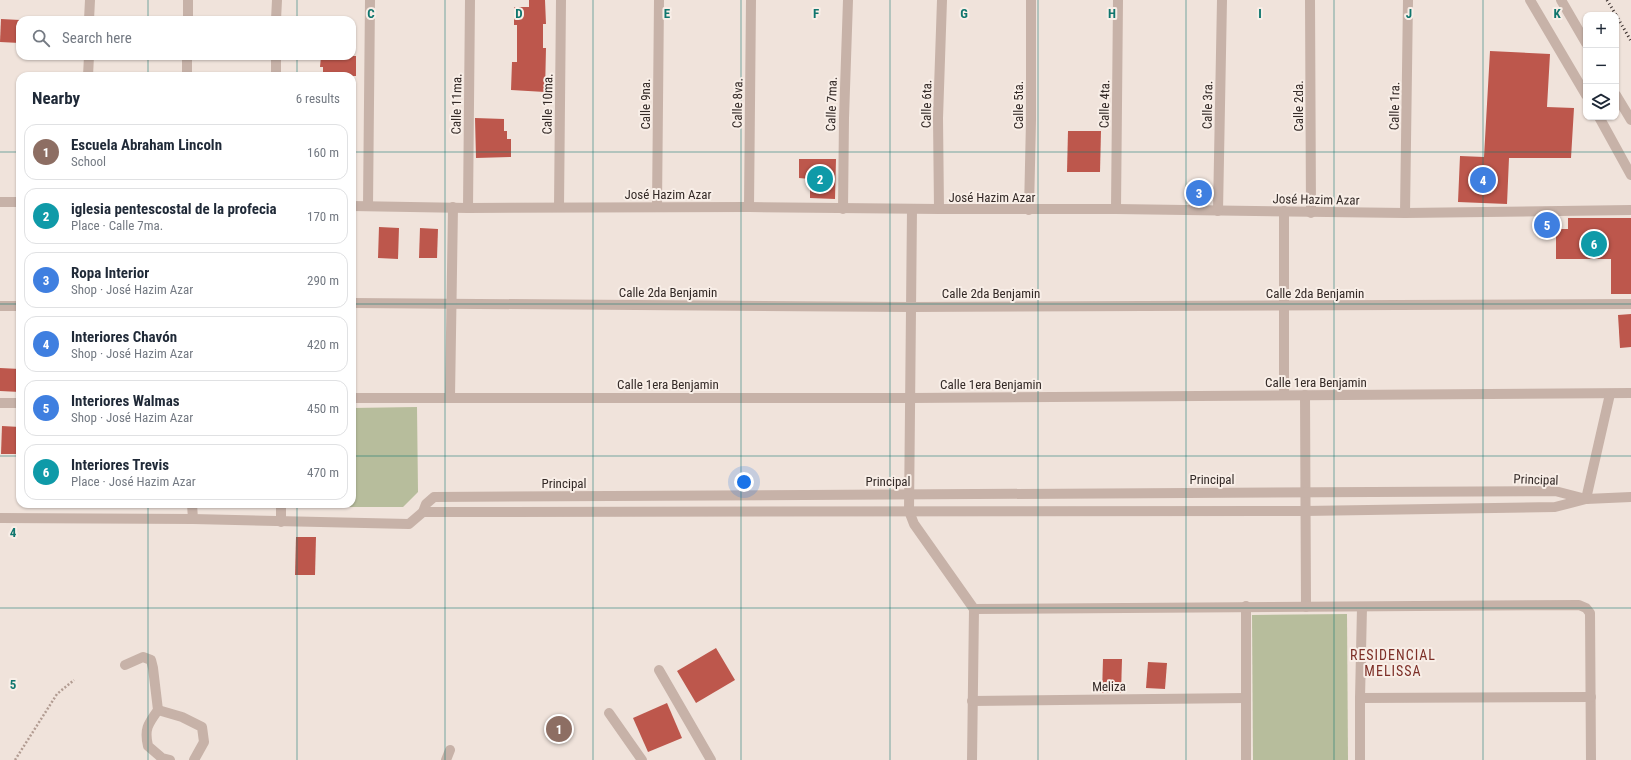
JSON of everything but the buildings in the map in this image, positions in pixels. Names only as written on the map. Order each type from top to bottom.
[{"type":"street","points":[[89,16],[90,0]]},
{"type":"street","points":[[188,0],[188,16]]},
{"type":"street","points":[[276,16],[277,0]]},
{"type":"street","points":[[368,206],[370,0]]},
{"type":"street","name":"Calle 11ma.","points":[[468,208],[470,0]]},
{"type":"street","name":"Calle 10ma.","points":[[559,208],[561,0]]},
{"type":"street","name":"Calle 9na.","points":[[657,208],[659,0]]},
{"type":"street","name":"Calle 8va.","points":[[749,207],[751,0]]},
{"type":"street","name":"Calle 7ma.","points":[[843,209],[848,0]]},
{"type":"street","name":"Calle 6ta.","points":[[939,210],[938,118],[942,0]]},
{"type":"street","name":"Calle 5ta.","points":[[1029,210],[1031,0]]},
{"type":"street","name":"Calle 4ta.","points":[[1116,209],[1118,0]]},
{"type":"street","name":"Calle 3ra.","points":[[1218,211],[1222,0]]},
{"type":"street","name":"Calle 2da.","points":[[1310,0],[1311,213]]},
{"type":"street","name":"Calle 1ra.","points":[[1404,214],[1408,0]]},
{"type":"street","points":[[1530,0],[1583,90]]},
{"type":"street","points":[[1561,0],[1583,38]]},
{"type":"street","points":[[88,60],[88,72]]},
{"type":"street","points":[[187,60],[187,72]]},
{"type":"street","points":[[276,60],[276,72]]},
{"type":"street","points":[[1619,100],[1631,120]]},
{"type":"street","points":[[1601,120],[1631,175]]},
{"type":"street","points":[[0,202],[16,202]]},
{"type":"street","name":"José Hazim Azar","points":[[356,206],[468,208],[749,207],[939,210],[1116,209],[1404,214],[1631,210]]},
{"type":"street","points":[[450,397],[453,207]]},
{"type":"street","points":[[912,209],[910,511],[914,524],[974,609],[972,760]]},
{"type":"street","points":[[1284,211],[1284,394]]},
{"type":"street","name":"Calle 2da Benjamin","points":[[356,303],[911,307],[1631,304]]},
{"type":"street","points":[[0,306],[16,306]]},
{"type":"street","name":"Calle 1era Benjamin","points":[[356,398],[911,398],[1284,394],[1631,393]]},
{"type":"street","points":[[1610,394],[1586,499],[1631,497]]},
{"type":"street","points":[[1305,395],[1306,607]]},
{"type":"street","points":[[0,403],[16,403]]},
{"type":"street","name":"Principal","points":[[1555,491],[1586,499],[1555,507],[1305,511],[423,512],[426,504],[434,497],[1555,491]]},
{"type":"street","points":[[192,508],[193,520]]},
{"type":"street","points":[[281,508],[281,522]]},
{"type":"street","points":[[0,518],[409,524],[423,512]]},
{"type":"street","points":[[974,609],[1246,606],[1362,607],[1579,605],[1586,608],[1590,613],[1591,760]]},
{"type":"street","points":[[1246,606],[1246,760]]},
{"type":"street","points":[[1360,760],[1362,607]]},
{"type":"street","points":[[125,664],[143,657],[150,660],[153,668],[158,710],[147,726],[145,735],[148,746],[165,759]]},
{"type":"street","points":[[659,670],[711,760]]},
{"type":"street","points":[[1360,698],[1591,697]]},
{"type":"street","name":"Meliza","points":[[972,701],[1246,698]]},
{"type":"street","points":[[158,710],[182,717],[202,727],[204,742],[194,760]]},
{"type":"street","points":[[609,713],[642,760]]},
{"type":"street","points":[[446,760],[450,750]]},
{"type":"path","points":[[15,760],[57,694],[74,680]]},
{"type":"green space","points":[[417,407],[418,492],[403,507],[356,507],[356,408]]},
{"type":"green space","points":[[1347,614],[1348,760],[1253,760],[1252,615]]},
{"type":"railway","points":[[1607,0],[1614,12]]},
{"type":"railway","points":[[1619,20],[1631,41]]},
{"type":"place","name":"iglesia pentescostal de la profecia","points":[[820,179]]},
{"type":"place","name":"Interiores Chavón","points":[[1483,180]]},
{"type":"place","name":"Ropa Interior","points":[[1199,193]]},
{"type":"place","name":"Interiores Walmas","points":[[1547,225]]},
{"type":"place","name":"Interiores Trevis","points":[[1594,244]]},
{"type":"place","name":"Escuela Abraham Lincoln","points":[[559,729]]},
{"type":"district","name":"RESIDENCIAL MELISSA","points":[[1393,664]]}]
